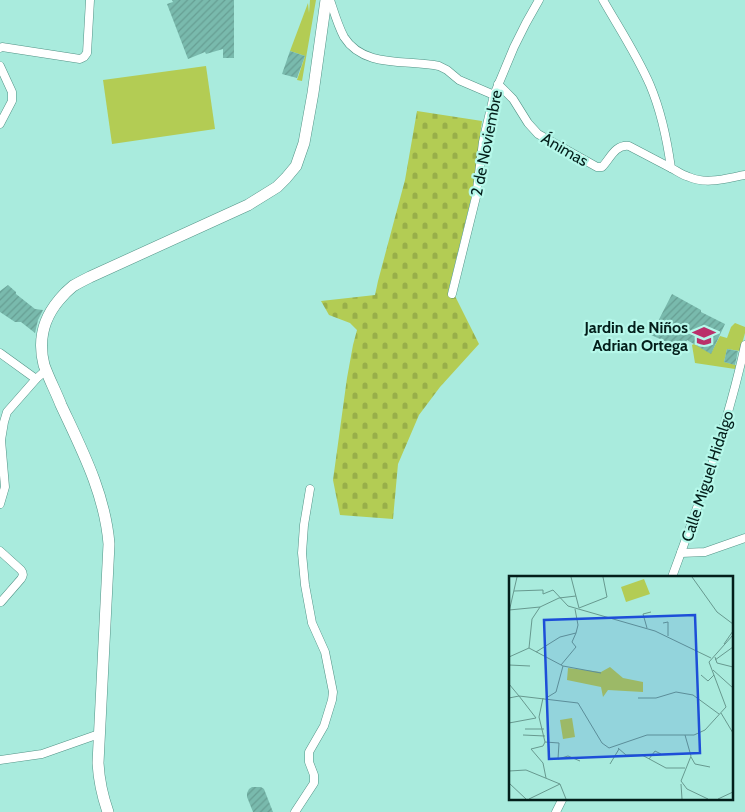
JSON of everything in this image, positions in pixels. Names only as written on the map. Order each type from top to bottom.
[{"type":"main road","points":[[108,812],[102,797],[98,763],[109,544],[106,517],[92,474],[46,370],[41,351],[42,334],[45,324],[56,304],[73,286],[248,205],[277,187],[286,178],[296,166],[304,143],[328,0]]},
{"type":"street","points":[[0,48],[80,59],[84,57],[86,53],[90,0]]},
{"type":"street","points":[[328,0],[344,36],[358,51],[383,60],[439,66],[466,83],[494,94]]},
{"type":"street","name":"2 de Noviembre","points":[[452,294],[476,197],[484,142],[494,94],[518,39],[539,0]]},
{"type":"street","points":[[603,0],[650,84],[662,121],[671,168],[687,177],[703,181],[745,175]]},
{"type":"street","points":[[0,66],[12,92],[12,101],[0,124]]},
{"type":"street","name":"Ánimas","points":[[498,84],[513,99],[528,123],[538,134],[597,167],[602,168],[616,149],[629,146],[671,168]]},
{"type":"street","name":"Calle Miguel Hidalgo","points":[[672,576],[682,553],[732,401],[745,345]]},
{"type":"street","points":[[0,353],[36,379]]},
{"type":"street","points":[[0,504],[6,487],[1,440],[7,412],[46,370]]},
{"type":"street","points":[[295,812],[314,783],[314,775],[309,762],[309,752],[324,726],[333,692],[325,652],[312,623],[305,584],[302,553],[310,488]]},
{"type":"street","points":[[682,553],[705,552],[745,538]]},
{"type":"street","points":[[0,551],[23,573],[21,580],[1,602]]},
{"type":"street","points":[[0,760],[42,754],[99,734]]},
{"type":"street","points":[[556,812],[562,800]]},
{"type":"green space","points":[[310,0],[316,0],[302,81],[297,80],[305,56],[290,51],[308,3],[309,13]]},
{"type":"green space","points":[[206,66],[215,129],[112,144],[103,80]]},
{"type":"green space","points":[[417,111],[482,121],[472,195],[448,292],[455,296],[479,344],[440,387],[419,415],[398,464],[393,519],[340,515],[333,480],[347,378],[357,330],[350,323],[329,315],[321,301],[375,295],[405,180]]},
{"type":"green space","points":[[735,323],[745,327],[740,351],[727,349],[724,362],[736,365],[735,369],[695,363],[692,345],[694,344],[711,353],[720,336],[727,338],[731,327]]},
{"type":"building","points":[[172,0],[234,0],[234,58],[223,58],[223,49],[206,54],[205,52],[188,59],[167,4],[173,2]]},
{"type":"building","points":[[290,51],[305,56],[297,78],[282,74]]},
{"type":"building","points":[[8,285],[35,309],[43,310],[35,333],[21,322],[15,322],[0,312],[0,291]]},
{"type":"building","points":[[672,294],[725,324],[711,354],[687,340],[683,349],[681,348],[678,354],[664,348],[667,342],[651,335]]},
{"type":"building","points":[[727,349],[738,351],[735,365],[724,362]]},
{"type":"building","points":[[252,787],[264,789],[273,812],[253,812],[247,797],[249,789]]},
{"type":"place","name":"Jardin de Niños Adrian Ortega","points":[[704,336]]}]
